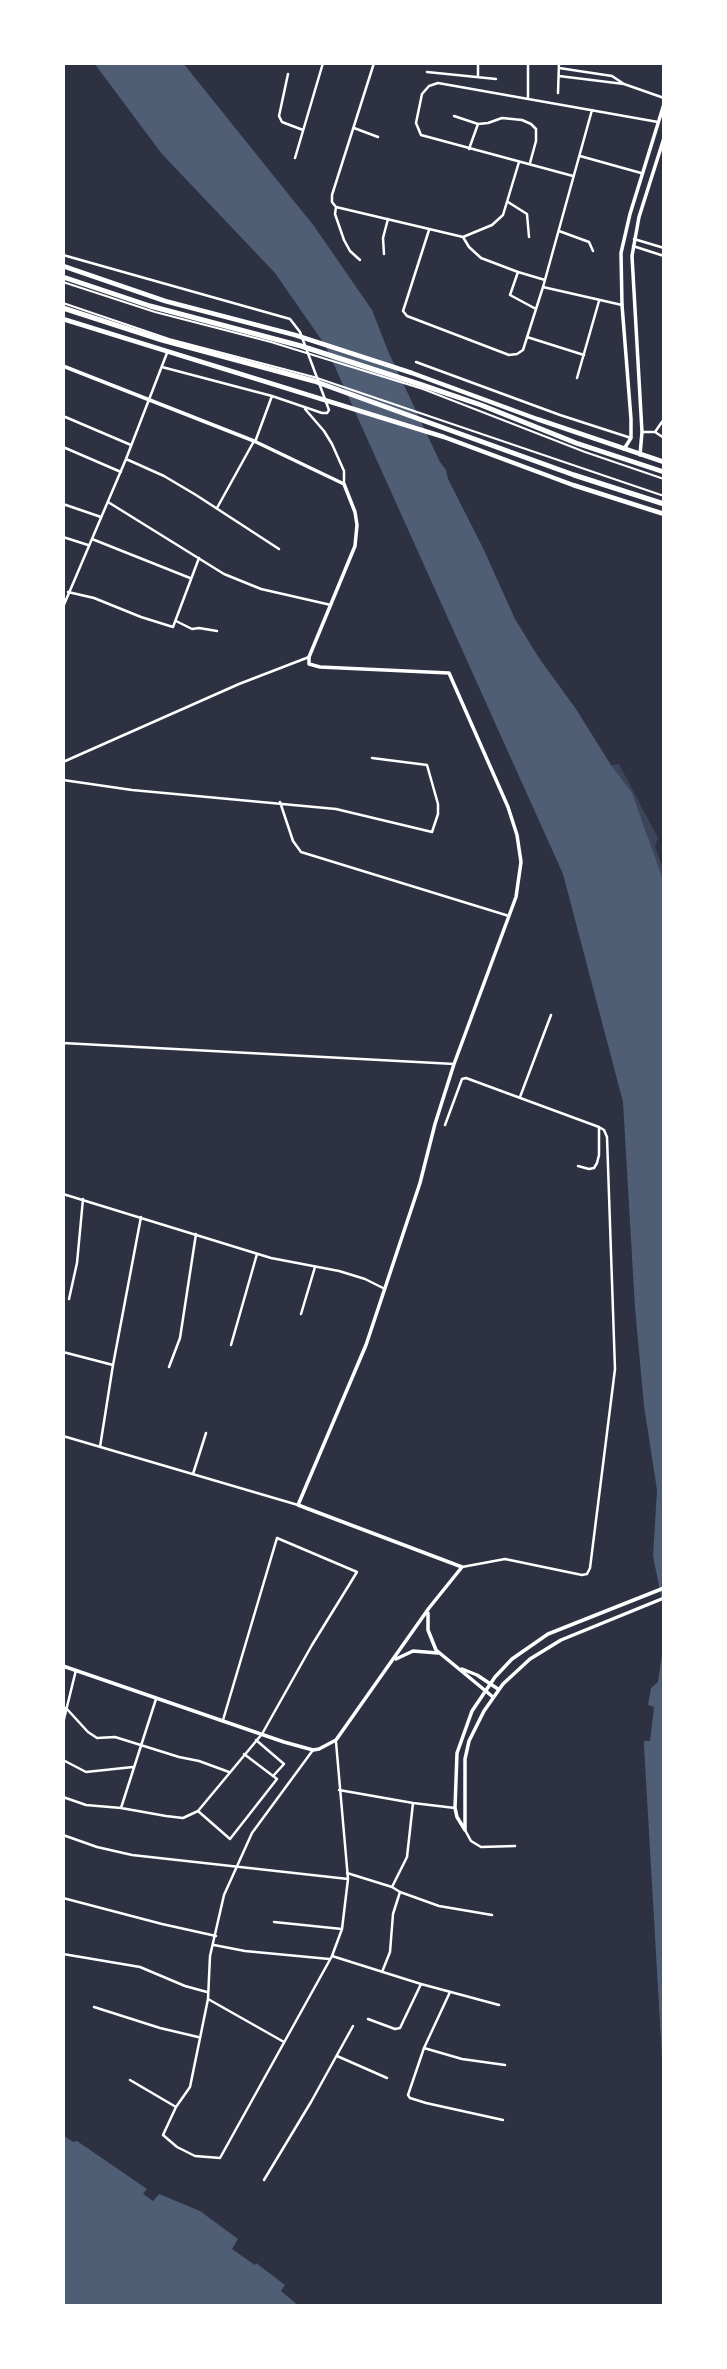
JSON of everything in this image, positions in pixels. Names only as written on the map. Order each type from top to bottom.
[{"type":"highway","points":[[63,280],[300,348],[481,405],[576,443],[664,471]]},
{"type":"highway","points":[[63,306],[162,340],[314,379],[436,421],[574,475],[664,504]]},
{"type":"main road","points":[[624,449],[631,438],[621,285],[624,236],[664,104]]},
{"type":"main road","points":[[640,454],[642,432],[632,285],[633,246],[664,138]]},
{"type":"main road","points":[[638,187],[647,190]]},
{"type":"main road","points":[[63,266],[165,300],[295,335],[412,373],[664,462]]},
{"type":"main road","points":[[621,285],[632,285]]},
{"type":"main road","points":[[63,319],[444,437],[573,485],[664,514]]},
{"type":"main road","points":[[63,366],[255,442],[344,484],[355,512],[357,536],[353,555],[309,657],[309,664],[315,667],[449,673],[508,807],[517,835],[521,862],[516,897],[454,1064],[420,1183],[366,1345],[298,1505],[462,1567],[429,1608],[336,1740],[326,1747],[313,1750],[63,1666]]},
{"type":"main road","points":[[465,1830],[455,1808],[457,1753],[467,1721],[490,1684],[512,1659],[530,1645],[573,1623],[664,1588]]},
{"type":"main road","points":[[465,1830],[465,1759],[475,1728],[499,1690],[530,1659],[545,1649],[581,1631],[664,1598]]},
{"type":"main road","points":[[429,1608],[428,1630],[431,1642],[440,1654],[493,1697]]},
{"type":"main road","points":[[394,1660],[413,1651],[440,1654]]},
{"type":"main road","points":[[460,1669],[499,1690]]},
{"type":"street","points":[[295,158],[323,63]]},
{"type":"street","points":[[374,63],[332,195],[331,202],[336,206],[463,237],[498,221],[503,215],[519,161]]},
{"type":"street","points":[[478,63],[478,76]]},
{"type":"street","points":[[528,63],[528,99]]},
{"type":"street","points":[[558,93],[559,63]]},
{"type":"street","points":[[559,68],[612,76],[624,84],[664,98]]},
{"type":"street","points":[[427,72],[496,79]]},
{"type":"street","points":[[288,74],[279,116],[282,122],[303,130]]},
{"type":"street","points":[[559,76],[624,84]]},
{"type":"street","points":[[610,84],[612,76]]},
{"type":"street","points":[[573,176],[421,135],[416,129],[416,123],[422,94],[429,86],[438,83],[658,122]]},
{"type":"street","points":[[429,230],[403,311],[407,316],[509,355],[523,350],[592,110]]},
{"type":"street","points":[[454,116],[478,124],[502,118],[531,124],[536,129],[536,141],[530,164]]},
{"type":"street","points":[[469,149],[478,124]]},
{"type":"street","points":[[354,128],[378,137]]},
{"type":"street","points":[[580,156],[642,173]]},
{"type":"street","points":[[658,156],[664,158]]},
{"type":"street","points":[[508,202],[527,214],[529,237]]},
{"type":"street","points":[[336,206],[335,214],[344,240],[350,251],[360,260]]},
{"type":"street","points":[[384,254],[383,239],[388,219]]},
{"type":"street","points":[[559,231],[589,242],[593,251]]},
{"type":"street","points":[[463,237],[481,258],[545,280]]},
{"type":"street","points":[[634,239],[664,247]]},
{"type":"street","points":[[633,246],[664,256]]},
{"type":"street","points":[[63,255],[290,319],[300,332],[329,410],[322,414],[272,396],[162,366]]},
{"type":"street","points":[[518,272],[510,295],[536,309]]},
{"type":"street","points":[[543,287],[622,305]]},
{"type":"street","points":[[577,378],[599,301]]},
{"type":"street","points":[[527,337],[584,355]]},
{"type":"street","points":[[63,607],[121,472],[167,353]]},
{"type":"street","points":[[416,362],[631,438]]},
{"type":"street","points":[[217,508],[255,442],[272,396]]},
{"type":"street","points":[[302,407],[332,444],[344,471],[344,484]]},
{"type":"street","points":[[63,416],[131,445]]},
{"type":"street","points":[[655,432],[664,419]]},
{"type":"street","points":[[642,432],[655,432],[664,438]]},
{"type":"street","points":[[63,447],[121,472]]},
{"type":"street","points":[[126,459],[164,476],[279,549]]},
{"type":"street","points":[[108,502],[224,573],[261,589],[331,605]]},
{"type":"street","points":[[63,504],[101,517]]},
{"type":"street","points":[[63,537],[88,545]]},
{"type":"street","points":[[91,539],[190,578]]},
{"type":"street","points":[[68,592],[94,598],[172,627],[199,558]]},
{"type":"street","points":[[176,621],[192,629],[217,631]]},
{"type":"street","points":[[63,762],[261,674],[309,657]]},
{"type":"street","points":[[63,780],[132,790],[336,809],[432,832],[438,804],[427,765],[372,758]]},
{"type":"street","points":[[281,802],[293,841],[301,852],[509,916]]},
{"type":"street","points":[[520,1097],[551,1015]]},
{"type":"street","points":[[63,1043],[454,1064]]},
{"type":"street","points":[[444,1125],[462,1079],[466,1078],[604,1130],[607,1137],[615,1370],[590,1568],[587,1574],[582,1575],[505,1559],[462,1567]]},
{"type":"street","points":[[578,1166],[589,1169],[594,1168],[597,1163],[599,1128]]},
{"type":"street","points":[[63,1194],[257,1254],[365,1279],[384,1289]]},
{"type":"street","points":[[69,1298],[78,1263],[83,1199]]},
{"type":"street","points":[[100,1447],[141,1217]]},
{"type":"street","points":[[169,1367],[180,1338],[196,1234]]},
{"type":"street","points":[[230,1345],[257,1254]]},
{"type":"street","points":[[301,1314],[314,1266]]},
{"type":"street","points":[[63,1352],[113,1365]]},
{"type":"street","points":[[193,1474],[206,1433]]},
{"type":"street","points":[[63,1436],[298,1505]]},
{"type":"street","points":[[63,1797],[86,1805],[183,1818],[198,1811],[262,1734],[312,1644],[357,1572],[277,1538],[223,1721]]},
{"type":"street","points":[[63,1723],[76,1670]]},
{"type":"street","points":[[121,1808],[156,1699]]},
{"type":"street","points":[[66,1708],[97,1738],[115,1737],[229,1772]]},
{"type":"street","points":[[256,1740],[284,1764],[273,1776]]},
{"type":"street","points":[[313,1750],[252,1833],[224,1895],[213,1944],[208,1999],[190,2087],[176,2107],[163,2135],[165,2139],[195,2157],[220,2158],[331,1957],[342,1929],[348,1879],[336,1740]]},
{"type":"street","points":[[198,1811],[230,1839],[277,1779],[243,1754]]},
{"type":"street","points":[[63,1760],[86,1772],[133,1767]]},
{"type":"street","points":[[339,1790],[455,1808]]},
{"type":"street","points":[[392,1887],[407,1857],[413,1803]]},
{"type":"street","points":[[465,1830],[471,1841],[481,1847],[515,1846]]},
{"type":"street","points":[[63,1835],[112,1851],[348,1879]]},
{"type":"street","points":[[347,1873],[439,1906],[492,1914]]},
{"type":"street","points":[[382,1972],[390,1952],[393,1914],[400,1892]]},
{"type":"street","points":[[63,1898],[216,1936]]},
{"type":"street","points":[[274,1922],[342,1929]]},
{"type":"street","points":[[213,1944],[245,1951],[331,1957],[499,2005]]},
{"type":"street","points":[[63,1954],[140,1967],[207,1992]]},
{"type":"street","points":[[368,2019],[395,2029],[400,2028],[421,1984]]},
{"type":"street","points":[[450,1992],[424,2048],[408,2095],[410,2098],[503,2120]]},
{"type":"street","points":[[208,1999],[285,2043]]},
{"type":"street","points":[[94,2007],[200,2037]]},
{"type":"street","points":[[264,2180],[353,2026]]},
{"type":"street","points":[[424,2048],[461,2059],[505,2065]]},
{"type":"street","points":[[337,2056],[387,2078]]},
{"type":"street","points":[[130,2080],[176,2107]]},
{"type":"lane","points":[[423,387],[584,452],[664,479]]},
{"type":"lane","points":[[436,421],[664,496]]},
{"type":"shaded area","points":[[94,63],[183,63],[314,226],[372,310],[388,351],[515,619],[632,793],[664,882],[664,1611],[653,1556],[657,1490],[644,1406],[635,1308],[623,1102],[563,874],[325,345],[275,273],[162,154]]},
{"type":"shaded area","points":[[619,764],[658,838],[655,846],[664,872],[664,882],[641,818],[611,765]]},
{"type":"shaded area","points":[[664,1640],[664,2092],[644,1741],[650,1741],[654,1707],[648,1705],[651,1688],[658,1682]]},
{"type":"shaded area","points":[[63,2135],[73,2142],[77,2141],[147,2189],[143,2194],[153,2201],[159,2194],[200,2211],[238,2239],[232,2249],[285,2285],[281,2291],[299,2306],[63,2306]]}]
